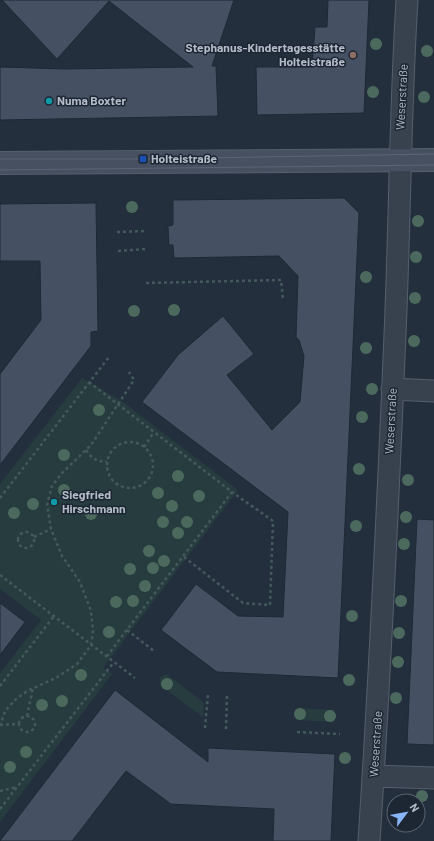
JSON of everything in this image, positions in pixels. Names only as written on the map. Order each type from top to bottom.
[{"type":"street","name":"Weserstraße","points":[[368,841],[374,776],[392,389],[407,0]]},
{"type":"street","points":[[0,163],[434,160]]},
{"type":"street","points":[[392,389],[434,390]]},
{"type":"street","points":[[374,776],[434,778]]},
{"type":"path","points":[[117,232],[145,231]]},
{"type":"path","points":[[118,251],[145,249]]},
{"type":"path","points":[[146,284],[281,280],[283,300]]},
{"type":"path","points":[[0,498],[109,357]]},
{"type":"path","points":[[19,724],[0,726],[5,711],[16,700],[33,688],[56,678],[76,664],[91,644],[93,632],[91,612],[80,582],[62,556],[50,529],[47,505],[52,486],[61,474],[86,450],[95,439],[134,380],[129,372]]},
{"type":"path","points":[[89,382],[232,492],[274,521],[270,605],[242,603],[184,557]]},
{"type":"path","points":[[144,447],[154,432]]},
{"type":"path","points":[[129,442],[144,447],[152,459],[152,474],[148,480],[136,488],[128,489],[115,483],[107,470],[107,462],[109,454],[121,444],[129,442]]},
{"type":"path","points":[[86,450],[91,458],[97,462],[107,462]]},
{"type":"path","points":[[107,656],[184,557],[232,492]]},
{"type":"path","points":[[34,537],[50,529]]},
{"type":"path","points":[[24,533],[29,533],[34,537],[34,544],[30,547],[25,548],[19,543],[20,536],[24,533]]},
{"type":"path","points":[[0,575],[135,678]]},
{"type":"path","points":[[0,686],[54,616]]},
{"type":"path","points":[[127,630],[154,651]]},
{"type":"path","points":[[0,809],[114,662]]},
{"type":"path","points":[[27,716],[33,688]]},
{"type":"path","points":[[205,728],[208,694]]},
{"type":"path","points":[[226,729],[227,695]]},
{"type":"path","points":[[19,724],[23,732],[33,730],[35,726],[34,720],[27,716]]},
{"type":"path","points":[[19,724],[22,718],[27,716]]},
{"type":"path","points":[[297,732],[340,734]]},
{"type":"path","points":[[0,791],[17,787]]},
{"type":"green space","points":[[82,378],[123,402],[238,490],[103,668],[112,674],[0,822],[0,673],[41,620],[0,589],[0,484]]},
{"type":"green space","points":[[164,675],[168,675],[204,703],[203,717],[162,687],[160,684],[160,678]]},
{"type":"green space","points":[[296,708],[335,710],[334,722],[296,720]]},
{"type":"building","points":[[2,0],[234,0],[212,66],[216,66],[218,116],[0,120],[0,67],[66,69],[193,67],[109,1],[57,59]]},
{"type":"building","points":[[328,0],[369,0],[364,113],[257,115],[256,67],[312,67],[315,27],[327,27]]},
{"type":"building","points":[[344,198],[359,213],[338,678],[217,672],[161,630],[196,584],[238,616],[283,617],[288,512],[142,402],[178,355],[223,316],[254,354],[227,375],[272,430],[300,402],[304,356],[299,340],[296,337],[298,276],[279,256],[174,258],[173,245],[169,245],[168,226],[173,225],[173,200]]},
{"type":"building","points":[[96,203],[98,331],[91,332],[91,346],[0,465],[0,374],[41,320],[40,261],[0,261],[0,204]]},
{"type":"building","points":[[417,519],[434,520],[434,745],[407,744]]},
{"type":"building","points":[[0,603],[25,622],[0,655]]},
{"type":"building","points":[[115,690],[208,762],[208,748],[335,754],[331,841],[273,841],[274,809],[171,804],[126,771],[72,841],[0,841]]},
{"type":"tram line","points":[[0,159],[143,159],[434,154]]},
{"type":"tram line","points":[[0,170],[434,165]]},
{"type":"place","name":"Stephanus-Kindertagesstätte Holteistraße","points":[[353,55]]},
{"type":"place","name":"Numa Boxter","points":[[49,101]]},
{"type":"place","name":"Holteistraße","points":[[143,159]]},
{"type":"place","name":"Siegfried Hirschmann","points":[[54,502]]}]
